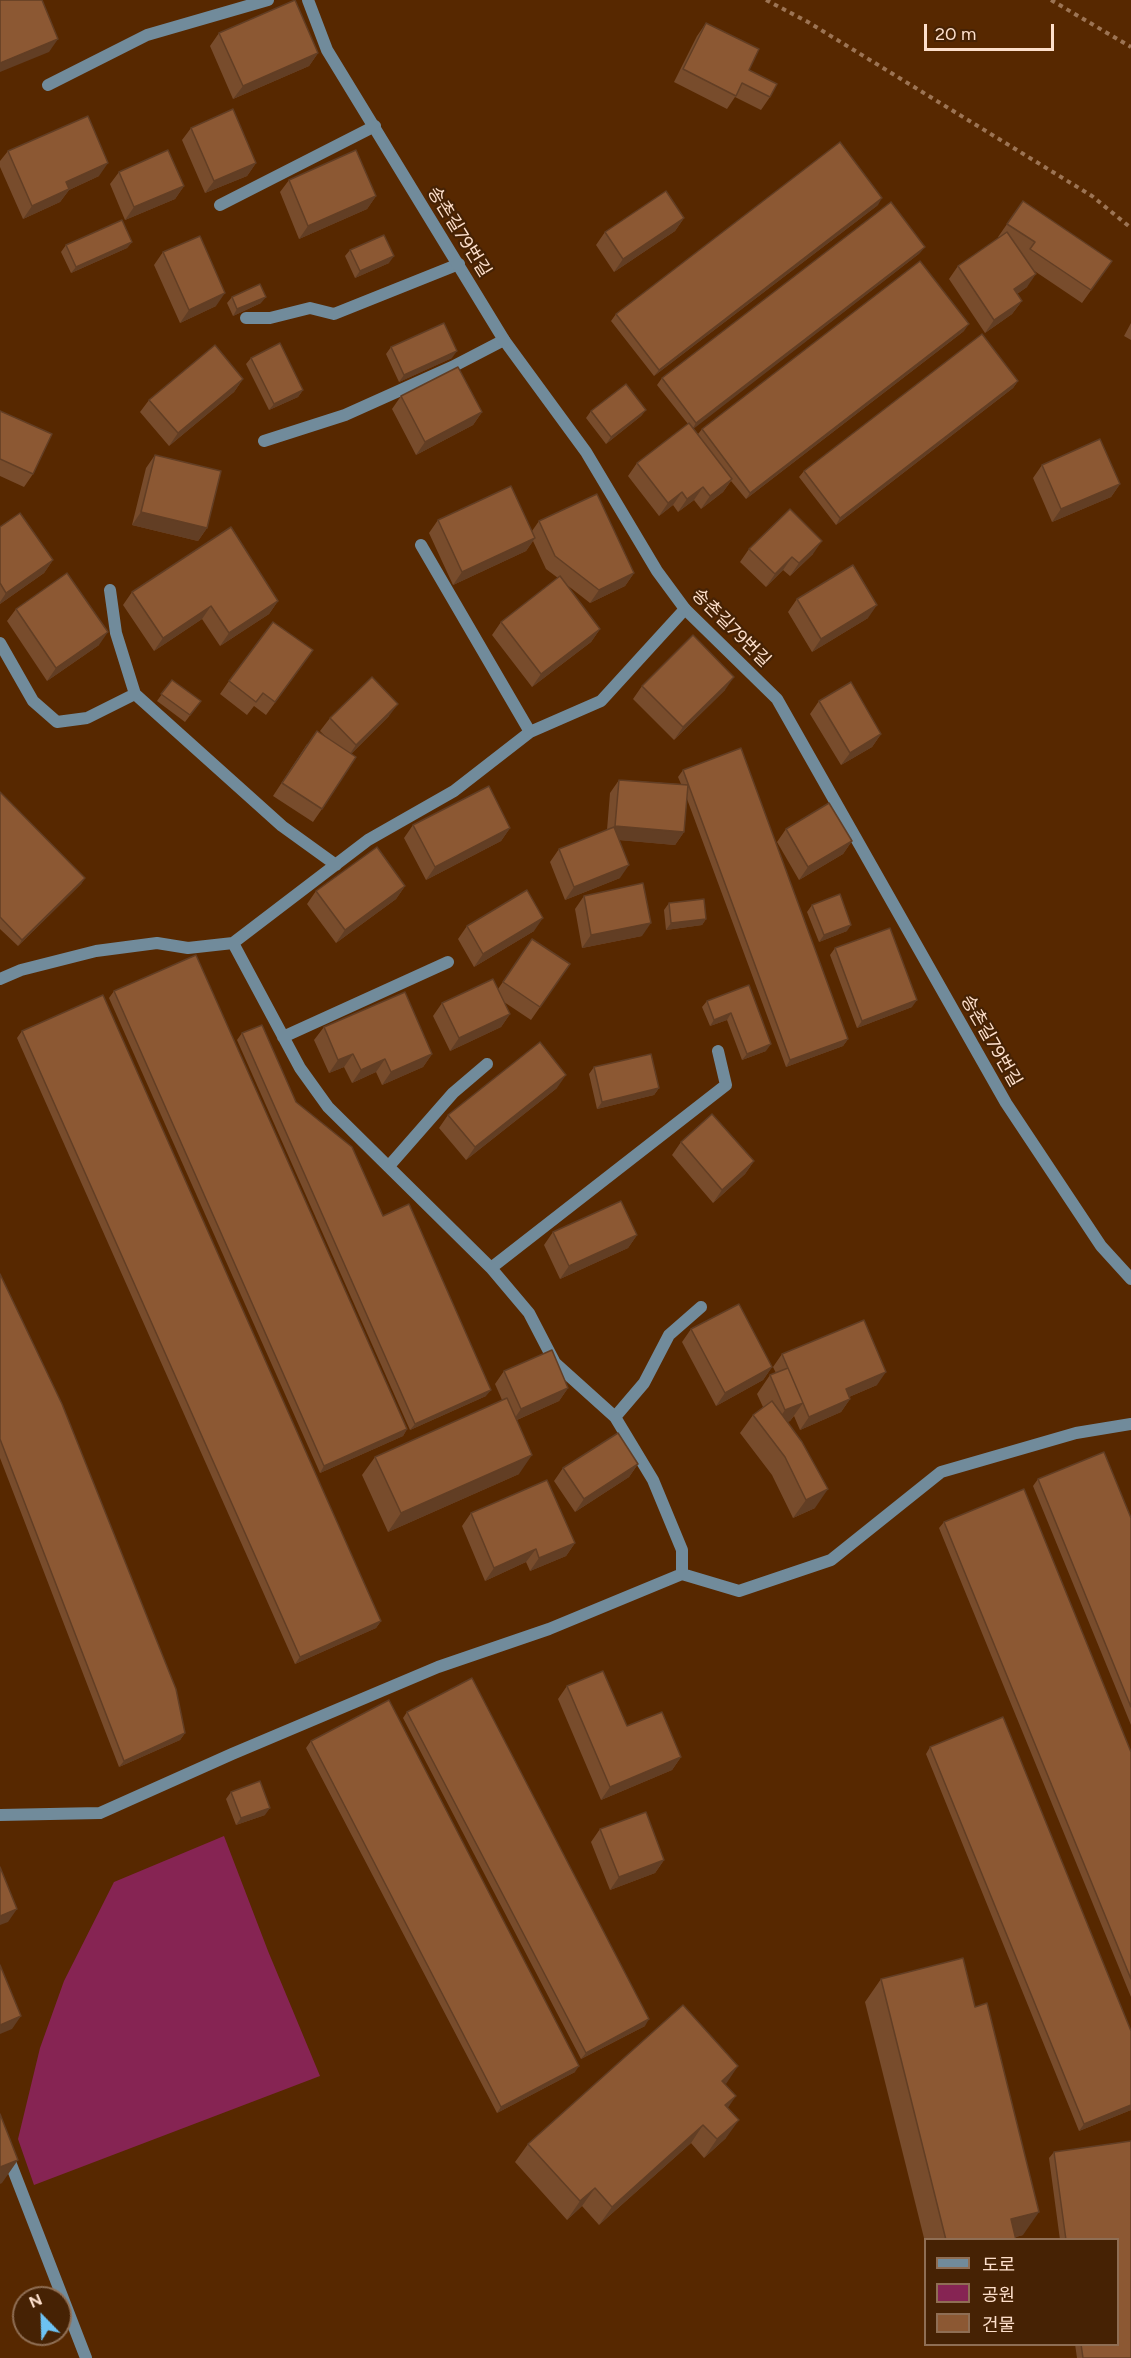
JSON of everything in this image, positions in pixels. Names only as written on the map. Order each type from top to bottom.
[{"type":"street","points":[[48,85],[147,35],[268,0]]},
{"type":"street","name":"송촌길79번길","points":[[308,0],[327,50],[504,339],[586,452],[657,571],[685,609],[777,699],[1006,1103],[1101,1246],[1131,1279]]},
{"type":"street","points":[[220,205],[375,126]]},
{"type":"street","points":[[246,318],[270,318],[310,308],[334,314],[459,264]]},
{"type":"street","points":[[264,441],[345,415],[452,367],[504,339]]},
{"type":"street","points":[[421,545],[530,732]]},
{"type":"street","points":[[110,590],[117,633],[135,694],[282,825],[336,865]]},
{"type":"street","points":[[0,979],[21,970],[96,951],[157,943],[188,948],[233,943],[368,840],[454,791],[530,732],[601,701],[685,609]]},
{"type":"street","points":[[0,643],[33,701],[57,722],[87,718],[135,694]]},
{"type":"street","points":[[233,943],[300,1068],[328,1107],[491,1268],[529,1313],[555,1362],[615,1417],[653,1480],[682,1550],[682,1575]]},
{"type":"street","points":[[284,1037],[448,962]]},
{"type":"street","points":[[491,1268],[726,1085],[718,1051]]},
{"type":"street","points":[[389,1166],[453,1093],[487,1064]]},
{"type":"street","points":[[615,1417],[644,1383],[669,1335],[700,1307]]},
{"type":"street","points":[[0,1815],[100,1813],[438,1666],[549,1629],[682,1575],[739,1592],[831,1560],[941,1472],[1076,1433],[1131,1424]]},
{"type":"street","points":[[0,2136],[86,2358]]},
{"type":"path","points":[[766,0],[808,22],[1092,196],[1131,228]]},
{"type":"path","points":[[1051,0],[1131,47]]},
{"type":"green space","points":[[224,1836],[268,1951],[320,2076],[34,2185],[18,2139],[40,2048],[64,1981],[114,1882]]},
{"type":"building","points":[[0,0],[42,0],[58,39],[0,63]]},
{"type":"building","points":[[295,0],[318,53],[243,86],[219,33]]},
{"type":"building","points":[[706,23],[759,49],[749,70],[777,84],[770,97],[742,83],[736,96],[683,69]]},
{"type":"building","points":[[233,109],[256,163],[214,181],[191,128]]},
{"type":"building","points":[[88,116],[108,163],[66,182],[69,189],[32,206],[8,151]]},
{"type":"building","points":[[840,142],[882,198],[659,370],[616,314]]},
{"type":"building","points":[[168,150],[184,186],[134,207],[119,172]]},
{"type":"building","points":[[356,150],[376,196],[308,226],[289,180]]},
{"type":"building","points":[[666,191],[684,218],[623,259],[605,232]]},
{"type":"building","points":[[1023,201],[1112,261],[1091,290],[1030,249],[1035,242],[1007,224]]},
{"type":"building","points":[[891,202],[925,247],[696,423],[662,378]]},
{"type":"building","points":[[122,220],[132,242],[76,267],[66,245]]},
{"type":"building","points":[[1007,232],[1036,274],[1014,289],[1022,301],[994,320],[958,266]]},
{"type":"building","points":[[384,235],[394,256],[360,271],[350,250]]},
{"type":"building","points":[[200,236],[225,293],[189,310],[163,252]]},
{"type":"building","points":[[920,261],[969,324],[750,493],[702,429]]},
{"type":"building","points":[[260,284],[266,297],[237,309],[232,297]]},
{"type":"building","points":[[444,323],[457,351],[404,375],[391,347]]},
{"type":"building","points":[[982,334],[1018,381],[840,518],[804,471]]},
{"type":"building","points":[[280,343],[303,390],[274,404],[251,358]]},
{"type":"building","points":[[215,345],[243,379],[178,433],[149,400]]},
{"type":"building","points":[[458,367],[482,412],[425,442],[401,396]]},
{"type":"building","points":[[626,384],[646,410],[611,437],[591,411]]},
{"type":"building","points":[[0,411],[52,434],[33,474],[0,459]]},
{"type":"building","points":[[689,423],[732,479],[710,496],[703,487],[687,499],[682,492],[668,503],[637,463]]},
{"type":"building","points":[[1100,439],[1120,484],[1061,509],[1042,465]]},
{"type":"building","points":[[155,455],[221,471],[207,528],[141,512]]},
{"type":"building","points":[[511,486],[535,538],[462,572],[438,520]]},
{"type":"building","points":[[597,494],[634,573],[599,590],[555,556],[539,521]]},
{"type":"building","points":[[790,509],[822,541],[799,563],[792,557],[775,574],[749,549]]},
{"type":"building","points":[[20,513],[53,560],[6,593],[0,583],[0,527]]},
{"type":"building","points":[[231,527],[278,601],[229,633],[211,606],[163,638],[132,592]]},
{"type":"building","points":[[853,565],[877,605],[821,639],[797,599]]},
{"type":"building","points":[[67,573],[108,632],[56,668],[16,609]]},
{"type":"building","points":[[560,576],[600,629],[541,674],[501,622]]},
{"type":"building","points":[[273,622],[313,650],[275,702],[263,693],[256,702],[229,681]]},
{"type":"building","points":[[693,635],[734,677],[683,727],[642,686]]},
{"type":"building","points":[[372,677],[398,704],[356,745],[330,718]]},
{"type":"building","points":[[172,680],[201,701],[190,715],[161,694]]},
{"type":"building","points":[[851,682],[881,734],[850,753],[819,701]]},
{"type":"building","points":[[317,731],[356,757],[322,809],[282,783]]},
{"type":"building","points":[[741,748],[848,1039],[790,1060],[683,770]]},
{"type":"building","points":[[619,780],[688,785],[684,832],[615,826]]},
{"type":"building","points":[[489,786],[510,828],[435,867],[413,825]]},
{"type":"building","points":[[0,792],[85,878],[22,940],[0,917]]},
{"type":"building","points":[[829,803],[852,841],[808,867],[786,829]]},
{"type":"building","points":[[614,827],[629,865],[574,887],[559,849]]},
{"type":"building","points":[[377,847],[405,886],[345,930],[316,891]]},
{"type":"building","points":[[643,883],[651,923],[591,935],[584,896]]},
{"type":"building","points":[[527,890],[543,918],[483,954],[467,926]]},
{"type":"building","points":[[840,894],[851,925],[824,935],[812,905]]},
{"type":"building","points":[[704,899],[706,919],[671,923],[669,903]]},
{"type":"building","points":[[890,928],[917,1000],[862,1021],[835,948]]},
{"type":"building","points":[[532,939],[570,964],[540,1007],[503,982]]},
{"type":"building","points":[[196,955],[407,1429],[324,1466],[114,991]]},
{"type":"building","points":[[493,979],[510,1014],[459,1038],[442,1003]]},
{"type":"building","points":[[749,985],[771,1044],[747,1054],[731,1013],[714,1020],[707,1001]]},
{"type":"building","points":[[405,992],[432,1054],[391,1072],[385,1059],[361,1070],[353,1054],[338,1060],[324,1027]]},
{"type":"building","points":[[103,995],[381,1621],[300,1657],[22,1031]]},
{"type":"building","points":[[262,1025],[296,1102],[352,1147],[383,1216],[409,1204],[491,1390],[415,1424],[242,1033]]},
{"type":"building","points":[[540,1042],[566,1075],[475,1147],[448,1115]]},
{"type":"building","points":[[651,1054],[659,1088],[602,1102],[594,1067]]},
{"type":"building","points":[[712,1114],[754,1161],[722,1190],[681,1142]]},
{"type":"building","points":[[621,1201],[637,1235],[569,1266],[553,1232]]},
{"type":"building","points":[[0,1274],[62,1404],[176,1689],[185,1733],[124,1761],[0,1439]]},
{"type":"building","points":[[739,1304],[772,1367],[725,1393],[691,1329]]},
{"type":"building","points":[[864,1320],[886,1372],[846,1389],[850,1399],[809,1417],[782,1354]]},
{"type":"building","points":[[552,1350],[568,1388],[521,1409],[504,1371]]},
{"type":"building","points":[[788,1368],[803,1403],[785,1410],[770,1375]]},
{"type":"building","points":[[507,1398],[532,1455],[401,1513],[375,1457]]},
{"type":"building","points":[[772,1401],[802,1442],[828,1489],[806,1500],[785,1457],[753,1415]]},
{"type":"building","points":[[618,1433],[638,1464],[584,1499],[563,1468]]},
{"type":"building","points":[[1104,1452],[1131,1518],[1131,1707],[1038,1479]]},
{"type":"building","points":[[547,1480],[575,1543],[539,1558],[536,1549],[494,1568],[471,1513]]},
{"type":"building","points":[[1024,1489],[1131,1752],[1131,1979],[944,1522]]},
{"type":"building","points":[[603,1671],[627,1726],[662,1712],[681,1757],[610,1787],[567,1686]]},
{"type":"building","points":[[472,1678],[649,2019],[586,2053],[407,1712]]},
{"type":"building","points":[[389,1700],[579,2066],[501,2107],[311,1741]]},
{"type":"building","points":[[1003,1717],[1131,2031],[1131,2105],[1084,2124],[930,1747]]},
{"type":"building","points":[[260,1781],[270,1808],[241,1818],[231,1792]]},
{"type":"building","points":[[646,1812],[664,1860],[619,1877],[600,1829]]},
{"type":"building","points":[[0,1867],[17,1909],[0,1916]]},
{"type":"building","points":[[963,1958],[975,2007],[987,2003],[1039,2212],[1011,2219],[1016,2238],[946,2238],[881,1979]]},
{"type":"building","points":[[0,1965],[21,2016],[0,2025]]},
{"type":"building","points":[[683,2005],[738,2066],[722,2081],[736,2096],[725,2105],[739,2120],[717,2139],[703,2125],[612,2207],[595,2188],[580,2201],[528,2144]]},
{"type":"building","points":[[0,2114],[18,2160],[0,2167]]},
{"type":"building","points":[[1131,2141],[1131,2358],[1083,2358],[1081,2346],[1119,2346],[1119,2238],[1066,2238],[1054,2152]]}]
